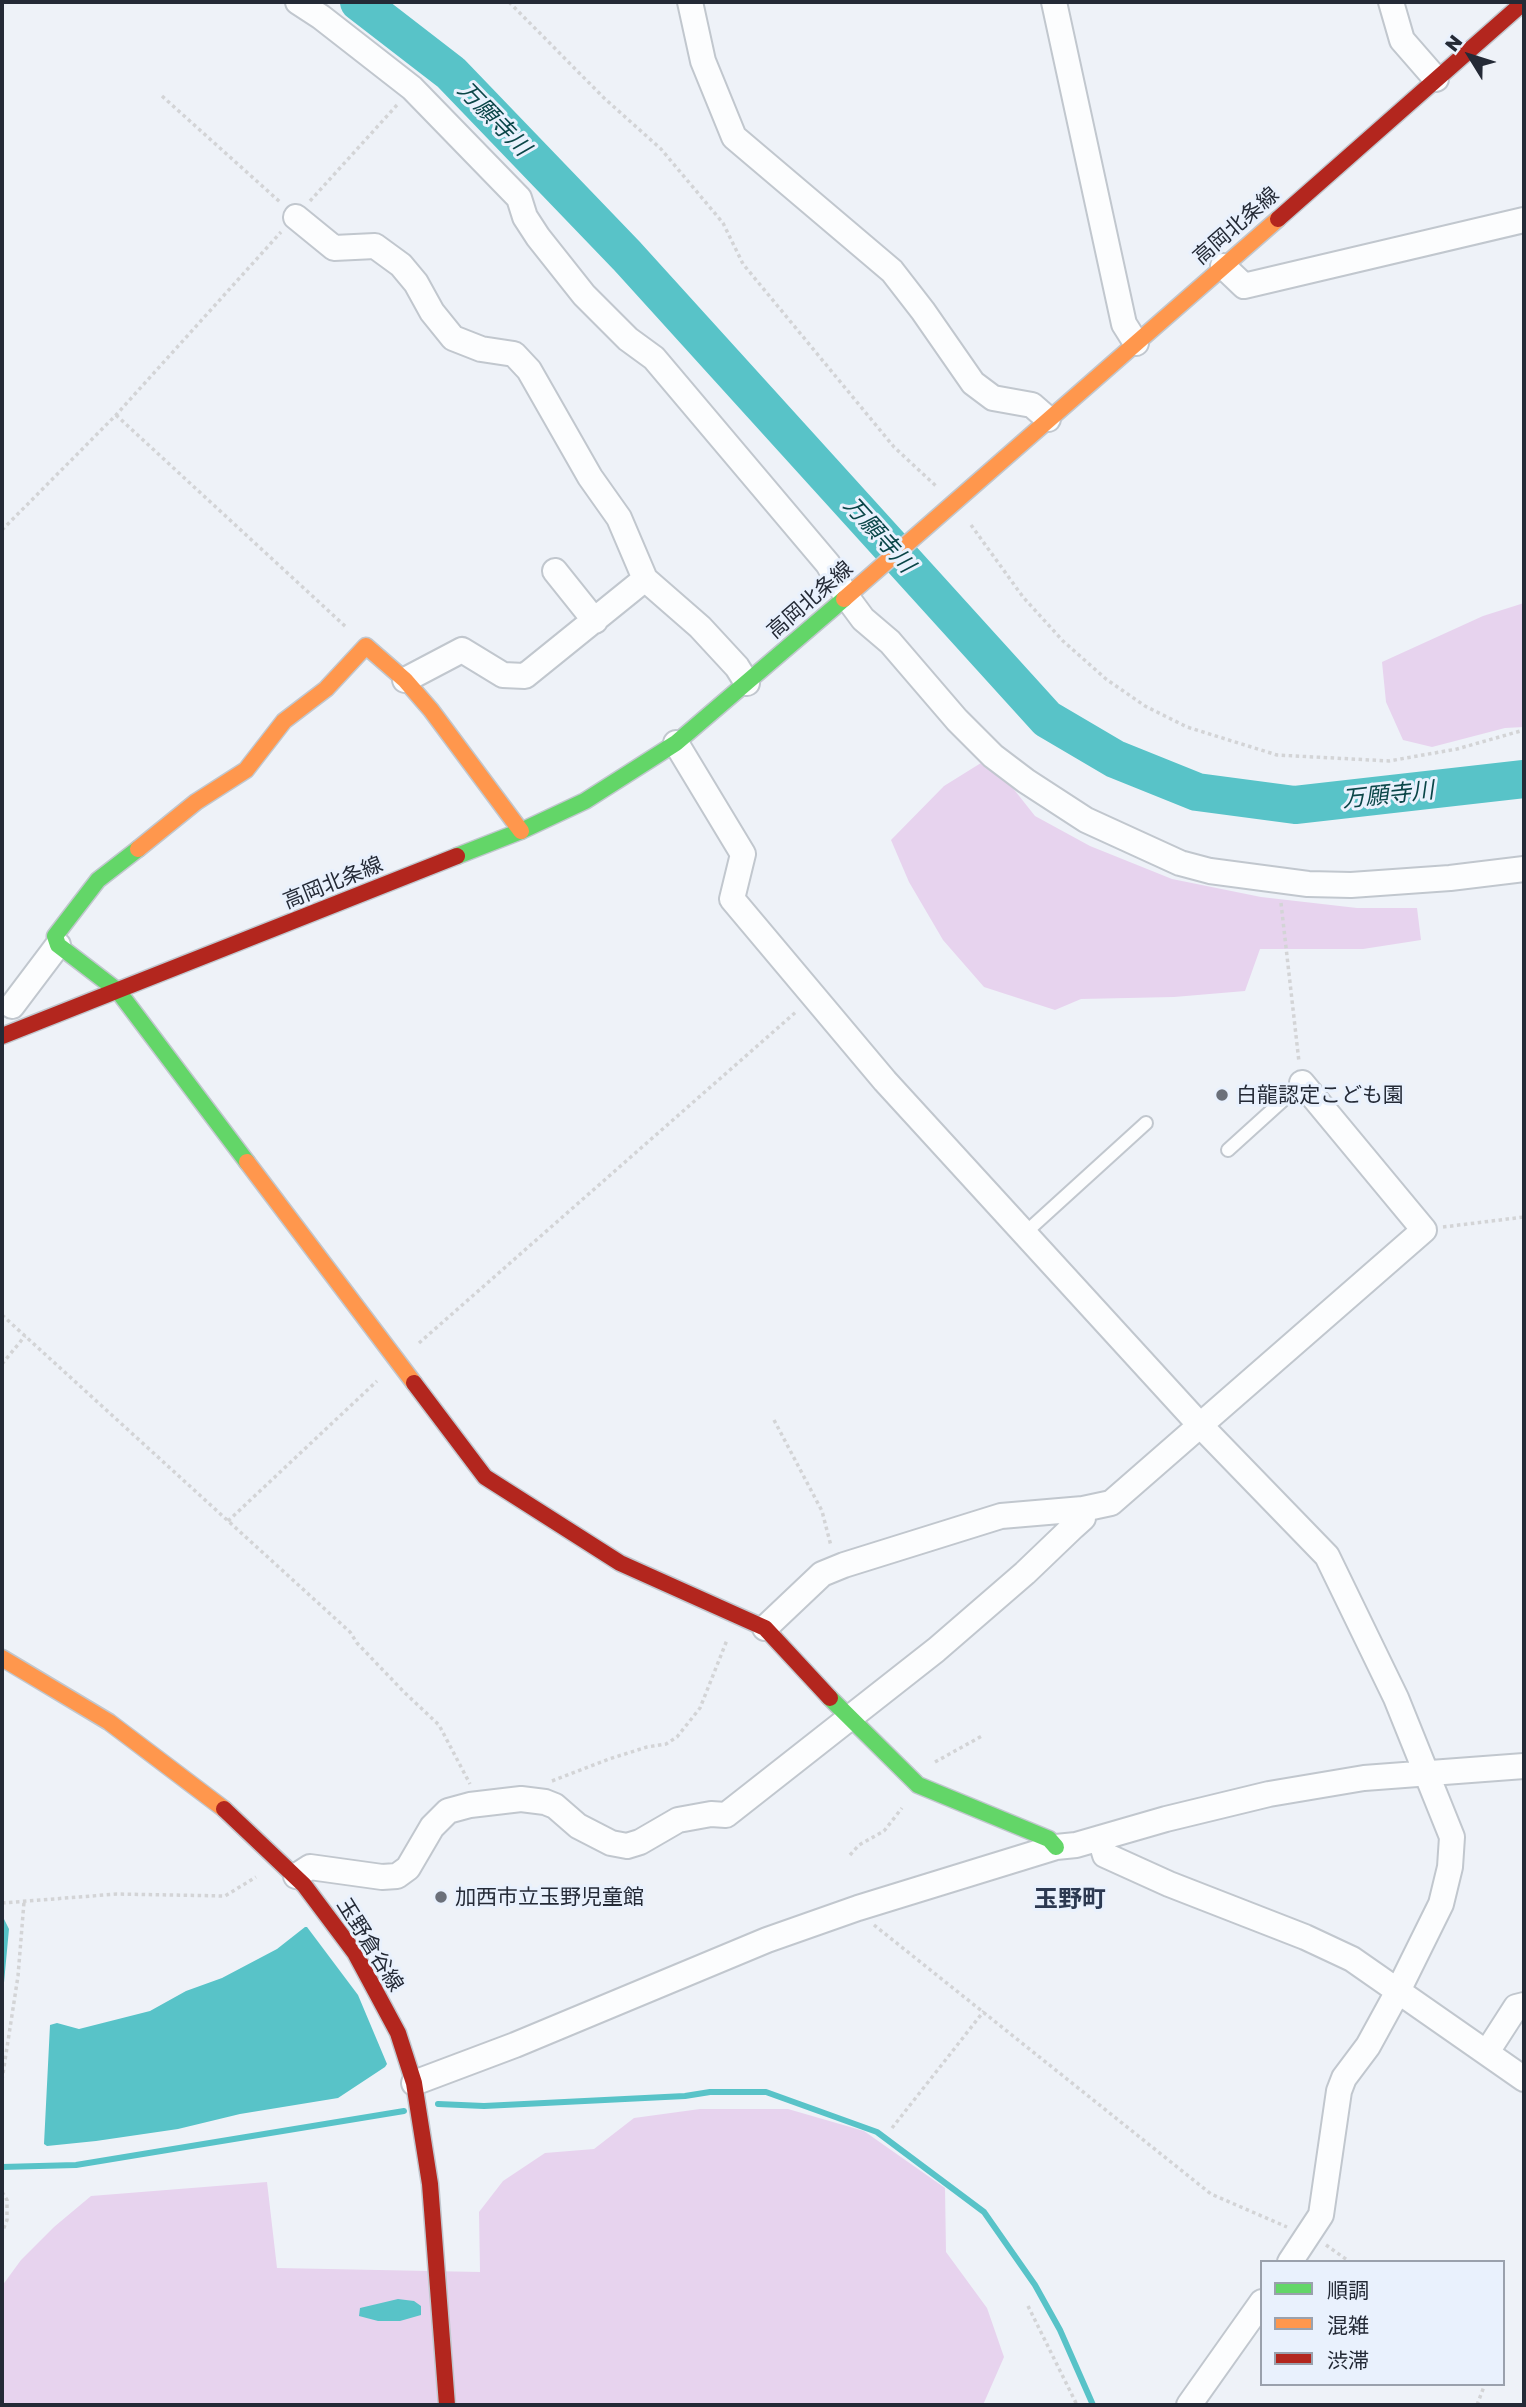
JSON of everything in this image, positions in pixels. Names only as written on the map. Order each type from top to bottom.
[{"type":"main road","name":"高岡北条線","points":[[9,1017],[118,991],[520,831],[585,802],[676,743],[955,503],[1524,2]]},
{"type":"main road","points":[[520,831],[431,710],[405,680],[366,646],[326,689],[284,721],[246,770],[196,802],[98,880],[55,936],[58,945],[118,991],[485,1477],[620,1563],[765,1628],[918,1785],[1049,1839],[1056,1847]]},
{"type":"main road","name":"玉野倉谷線","points":[[2,1658],[109,1723],[221,1806],[289,1868],[355,1953],[398,2034],[414,2083],[430,2184],[447,2405]]},
{"type":"street","points":[[298,2],[412,88],[519,198],[525,216],[538,237],[584,295],[628,339],[654,358],[851,592],[863,619],[890,642],[957,720],[993,756],[1026,781],[1086,820],[1180,863],[1210,871],[1308,884],[1351,885],[1450,878],[1524,869]]},
{"type":"street","points":[[690,2],[703,61],[734,137],[892,271],[973,383],[993,398],[1032,405],[1048,419]]},
{"type":"street","points":[[1054,2],[1124,324],[1136,343]]},
{"type":"street","points":[[1391,2],[1402,40],[1436,79]]},
{"type":"street","points":[[296,217],[334,248],[375,246],[401,265],[453,338],[481,349],[514,354],[530,370],[590,477],[619,518],[645,579],[700,627],[737,667],[747,683]]},
{"type":"street","points":[[1223,266],[1244,286],[1524,220]]},
{"type":"street","points":[[555,570],[594,621]]},
{"type":"street","points":[[405,680],[463,650],[503,675],[525,676],[645,579]]},
{"type":"street","points":[[676,743],[743,855],[732,899],[885,1080],[1199,1424],[1327,1556],[1396,1698],[1452,1837],[1450,1867],[1441,1905],[1397,1993],[1368,2046],[1344,2078],[1339,2091],[1321,2215],[1291,2260]]},
{"type":"street","points":[[9,1017],[58,945]]},
{"type":"street","points":[[765,1628],[822,1574],[836,1568],[1001,1516],[1083,1509],[1111,1503],[1424,1230],[1302,1083]]},
{"type":"street","points":[[289,1868],[310,1867],[382,1877],[397,1876],[408,1868],[432,1826],[448,1811],[517,1800],[555,1805],[578,1826],[611,1843],[627,1846],[640,1842],[678,1820],[711,1814],[726,1815],[936,1650],[1025,1573],[1083,1518],[1083,1509]]},
{"type":"street","points":[[414,2083],[528,2040],[767,1940],[858,1908],[1056,1847],[1269,1794],[1364,1778],[1524,1766]]},
{"type":"street","points":[[1100,1838],[1105,1855],[1352,1959],[1397,1993],[1524,2079]]},
{"type":"street","points":[[1487,2052],[1516,2007],[1524,2006]]},
{"type":"street","points":[[1189,2405],[1260,2305]]},
{"type":"lane","points":[[1228,1150],[1302,1083]]},
{"type":"lane","points":[[1025,1233],[1146,1123]]},
{"type":"path","points":[[2,530],[116,415],[412,88]]},
{"type":"path","points":[[162,96],[296,217]]},
{"type":"path","points":[[116,415],[366,646]]},
{"type":"path","points":[[1278,880],[1302,1083]]},
{"type":"path","points":[[228,1521],[398,1361],[814,996]]},
{"type":"path","points":[[1424,1230],[1524,1217]]},
{"type":"path","points":[[2,1315],[350,1632],[357,1643],[439,1725],[470,1783],[477,1805]]},
{"type":"path","points":[[2,1364],[25,1336]]},
{"type":"path","points":[[774,1420],[822,1511],[836,1568]]},
{"type":"path","points":[[517,1800],[519,1795],[553,1780],[609,1759],[666,1744],[677,1737],[700,1708],[736,1615]]},
{"type":"path","points":[[2,1903],[117,1894],[225,1896],[289,1868]]},
{"type":"path","points":[[2,2080],[18,1976],[24,1902]]},
{"type":"path","points":[[858,1908],[862,1916],[985,2011],[1211,2194],[1322,2242],[1347,2260]]},
{"type":"path","points":[[892,2128],[985,2011]]},
{"type":"path","points":[[2,2192],[7,2200],[2,2233]]},
{"type":"path","points":[[1028,2306],[1077,2405]]},
{"type":"path","points":[[1477,2405],[1484,2386]]},
{"type":"shaded area","points":[[1524,603],[1524,727],[1505,728],[1432,747],[1403,740],[1386,702],[1382,662],[1483,616]]},
{"type":"shaded area","points":[[989,758],[1035,816],[1090,846],[1172,879],[1261,897],[1357,908],[1417,908],[1421,940],[1363,949],[1260,949],[1245,991],[1174,997],[1081,999],[1055,1010],[984,987],[943,940],[909,882],[891,840],[944,786]]},
{"type":"shaded area","points":[[700,2109],[788,2109],[864,2131],[945,2188],[946,2252],[987,2308],[1004,2357],[983,2405],[2,2405],[2,2286],[21,2260],[91,2196],[267,2182],[277,2268],[480,2272],[479,2212],[503,2181],[545,2153],[594,2149],[634,2118]]},
{"type":"water","points":[[2,1915],[9,1929],[2,2004]]},
{"type":"water","points":[[305,1927],[358,1995],[387,2064],[385,2067],[338,2098],[240,2114],[178,2129],[96,2141],[47,2146],[44,2144],[50,2025],[57,2023],[79,2029],[150,2011],[186,1991],[222,1978],[277,1949]]},
{"type":"water","points":[[398,2299],[414,2301],[421,2306],[421,2315],[400,2321],[378,2321],[359,2316],[360,2308]]},
{"type":"waterway","name":"万願寺川","points":[[359,2],[451,73],[627,256],[1047,719],[1115,759],[1197,792],[1295,805],[1524,779]]},
{"type":"waterway","points":[[438,2104],[484,2106],[685,2096],[710,2092],[766,2092],[877,2132],[984,2212],[1035,2285],[1060,2330],[1093,2405]]},
{"type":"waterway","points":[[2,2167],[76,2165],[404,2111]]},
{"type":"traffic: fast","points":[[457,856],[521,831],[585,801],[676,743],[844,599]]},
{"type":"traffic: fast","points":[[138,849],[98,880],[55,936],[58,945],[118,991],[247,1162]]},
{"type":"traffic: fast","points":[[830,1698],[918,1785],[1049,1839],[1056,1847]]},
{"type":"traffic: slow","points":[[844,599],[1278,219]]},
{"type":"traffic: slow","points":[[138,849],[196,802],[246,770],[284,721],[326,689],[366,646],[405,680],[431,710],[521,831]]},
{"type":"traffic: slow","points":[[247,1162],[414,1383]]},
{"type":"traffic: slow","points":[[2,1658],[109,1722],[224,1809]]},
{"type":"traffic: jam","points":[[1278,219],[1524,2]]},
{"type":"traffic: jam","points":[[2,1036],[457,856]]},
{"type":"traffic: jam","points":[[414,1383],[485,1477],[620,1563],[765,1628],[830,1698]]},
{"type":"traffic: jam","points":[[224,1809],[304,1885],[355,1953],[398,2033],[414,2083],[430,2184],[447,2405]]},
{"type":"place","name":"白龍認定こども園","points":[[1222,1095]]},
{"type":"place","name":"加西市立玉野児童館","points":[[441,1897]]},
{"type":"district","name":"玉野町","points":[[1070,1899]]}]
